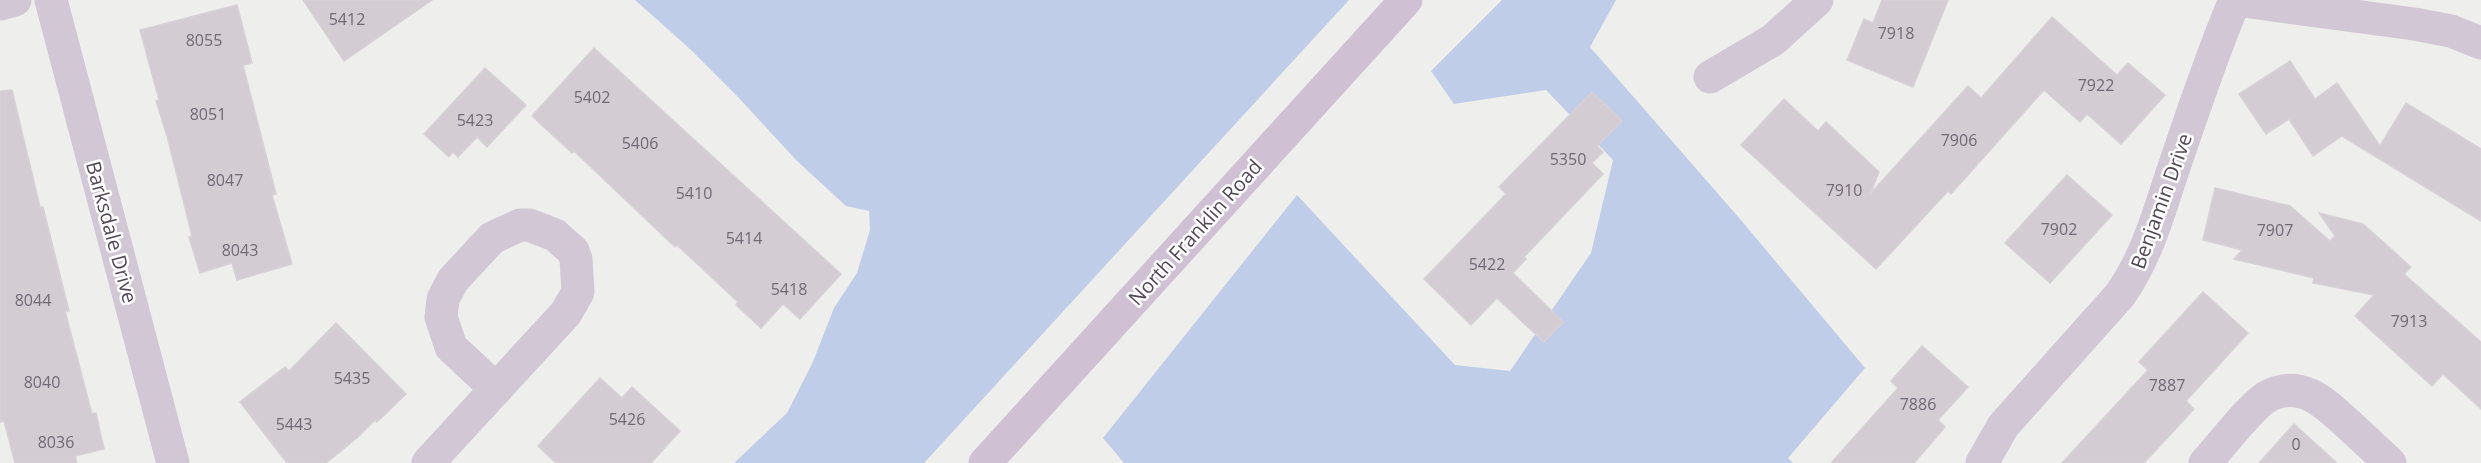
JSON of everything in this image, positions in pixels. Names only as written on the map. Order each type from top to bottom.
[{"type":"main road","name":"North Franklin Road","points":[[985,463],[1406,0]]},
{"type":"street","points":[[0,4],[15,0]]},
{"type":"street","name":"Barksdale Drive","points":[[51,0],[173,463]]},
{"type":"street","points":[[1710,77],[1773,40],[1817,0]]},
{"type":"street","name":"Benjamin Drive","points":[[1982,463],[2003,426],[2132,279],[2149,243],[2202,87],[2235,0],[2423,25],[2451,31],[2481,43]]},
{"type":"street","points":[[428,463],[496,389],[572,306],[578,292],[576,259],[573,251],[555,235],[529,225],[505,231],[492,238],[453,280],[443,299],[441,317],[452,347],[496,389]]},
{"type":"street","points":[[2205,463],[2261,402],[2279,391],[2290,390],[2305,392],[2321,400],[2390,463]]},
{"type":"shaded area","points":[[635,0],[1349,0],[924,463],[734,463],[787,413],[812,364],[834,308],[857,273],[870,230],[869,211],[846,206],[796,160],[690,49]]},
{"type":"shaded area","points":[[1502,0],[1616,0],[1590,47],[1740,219],[1865,368],[1788,458],[1793,463],[1124,463],[1103,438],[1297,195],[1455,365],[1510,371],[1591,253],[1613,160],[1546,90],[1454,104],[1431,71]]},
{"type":"building","points":[[303,0],[432,0],[344,61]]},
{"type":"building","points":[[1882,0],[1948,0],[1913,87],[1847,60],[1864,19],[1873,23]]},
{"type":"building","points":[[237,5],[252,63],[243,65],[276,194],[272,195],[292,264],[237,280],[232,263],[200,273],[189,237],[192,236],[156,101],[159,100],[140,30]]},
{"type":"building","points":[[2052,17],[2117,75],[2128,63],[2165,95],[2121,144],[2087,114],[2080,122],[2044,90],[1951,194],[1948,191],[1876,269],[1741,145],[1784,99],[1818,131],[1826,122],[1879,172],[1870,194],[1968,86],[1981,98]]},
{"type":"building","points":[[594,48],[841,274],[800,319],[783,304],[761,328],[736,305],[738,302],[677,245],[675,247],[574,151],[572,153],[532,116]]},
{"type":"building","points":[[2290,61],[2315,99],[2337,83],[2380,146],[2406,103],[2481,149],[2481,221],[2342,136],[2313,156],[2289,119],[2266,134],[2239,94]]},
{"type":"building","points":[[485,68],[526,105],[487,147],[477,137],[458,157],[453,152],[449,157],[424,134]]},
{"type":"building","points":[[12,90],[40,207],[43,207],[69,311],[65,311],[92,414],[96,413],[104,449],[75,456],[77,463],[15,463],[4,421],[0,422],[0,91]]},
{"type":"building","points":[[1592,92],[1622,121],[1597,146],[1603,152],[1592,163],[1603,174],[1524,257],[1526,259],[1513,273],[1563,322],[1544,342],[1497,298],[1471,325],[1424,279],[1506,194],[1499,187]]},
{"type":"building","points":[[2067,175],[2112,215],[2050,283],[2005,243]]},
{"type":"building","points":[[2215,188],[2290,206],[2330,241],[2335,236],[2319,213],[2363,224],[2411,267],[2404,274],[2481,342],[2481,409],[2443,374],[2432,386],[2355,316],[2374,295],[2313,283],[2314,278],[2234,259],[2242,250],[2203,240]]},
{"type":"building","points":[[2203,292],[2248,333],[2186,401],[2194,409],[2144,463],[2062,463],[2148,370],[2139,362]]},
{"type":"building","points":[[336,323],[406,394],[377,422],[375,420],[326,463],[287,463],[240,402],[285,367],[289,371]]},
{"type":"building","points":[[1922,346],[1968,387],[1938,420],[1945,427],[1914,463],[1831,463],[1898,388],[1891,381]]},
{"type":"building","points":[[600,378],[622,398],[632,387],[680,431],[651,463],[556,463],[538,446]]},
{"type":"building","points":[[2294,424],[2337,463],[2259,463]]}]
